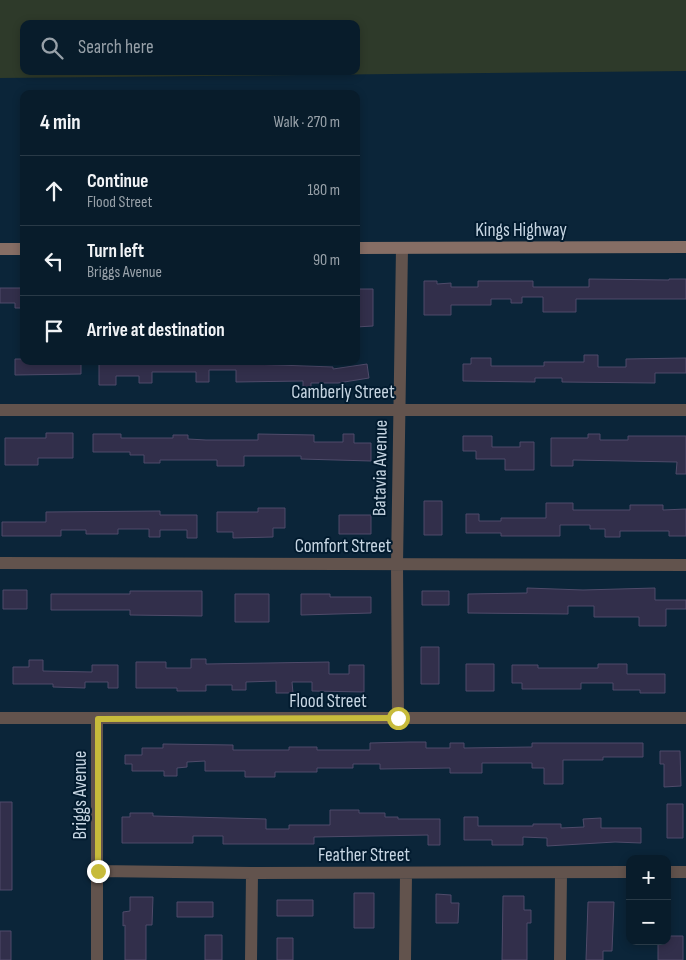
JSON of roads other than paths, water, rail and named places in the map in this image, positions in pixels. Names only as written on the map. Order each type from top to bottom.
[{"type":"street","name":"Kings Highway","points":[[360,248],[686,247]]},
{"type":"street","name":"Batavia Avenue","points":[[398,718],[397,564],[402,248]]},
{"type":"street","points":[[0,250],[20,249]]},
{"type":"street","name":"Camberly Street","points":[[0,410],[686,410]]},
{"type":"street","name":"Comfort Street","points":[[0,563],[686,565]]},
{"type":"street","name":"Flood Street","points":[[0,718],[686,718]]},
{"type":"street","name":"Briggs Avenue","points":[[97,960],[98,719]]},
{"type":"street","name":"Feather Street","points":[[98,871],[252,873],[626,872]]},
{"type":"street","points":[[671,872],[686,872]]},
{"type":"street","points":[[251,960],[252,873]]},
{"type":"street","points":[[405,960],[406,873]]},
{"type":"street","points":[[560,960],[561,873]]}]
